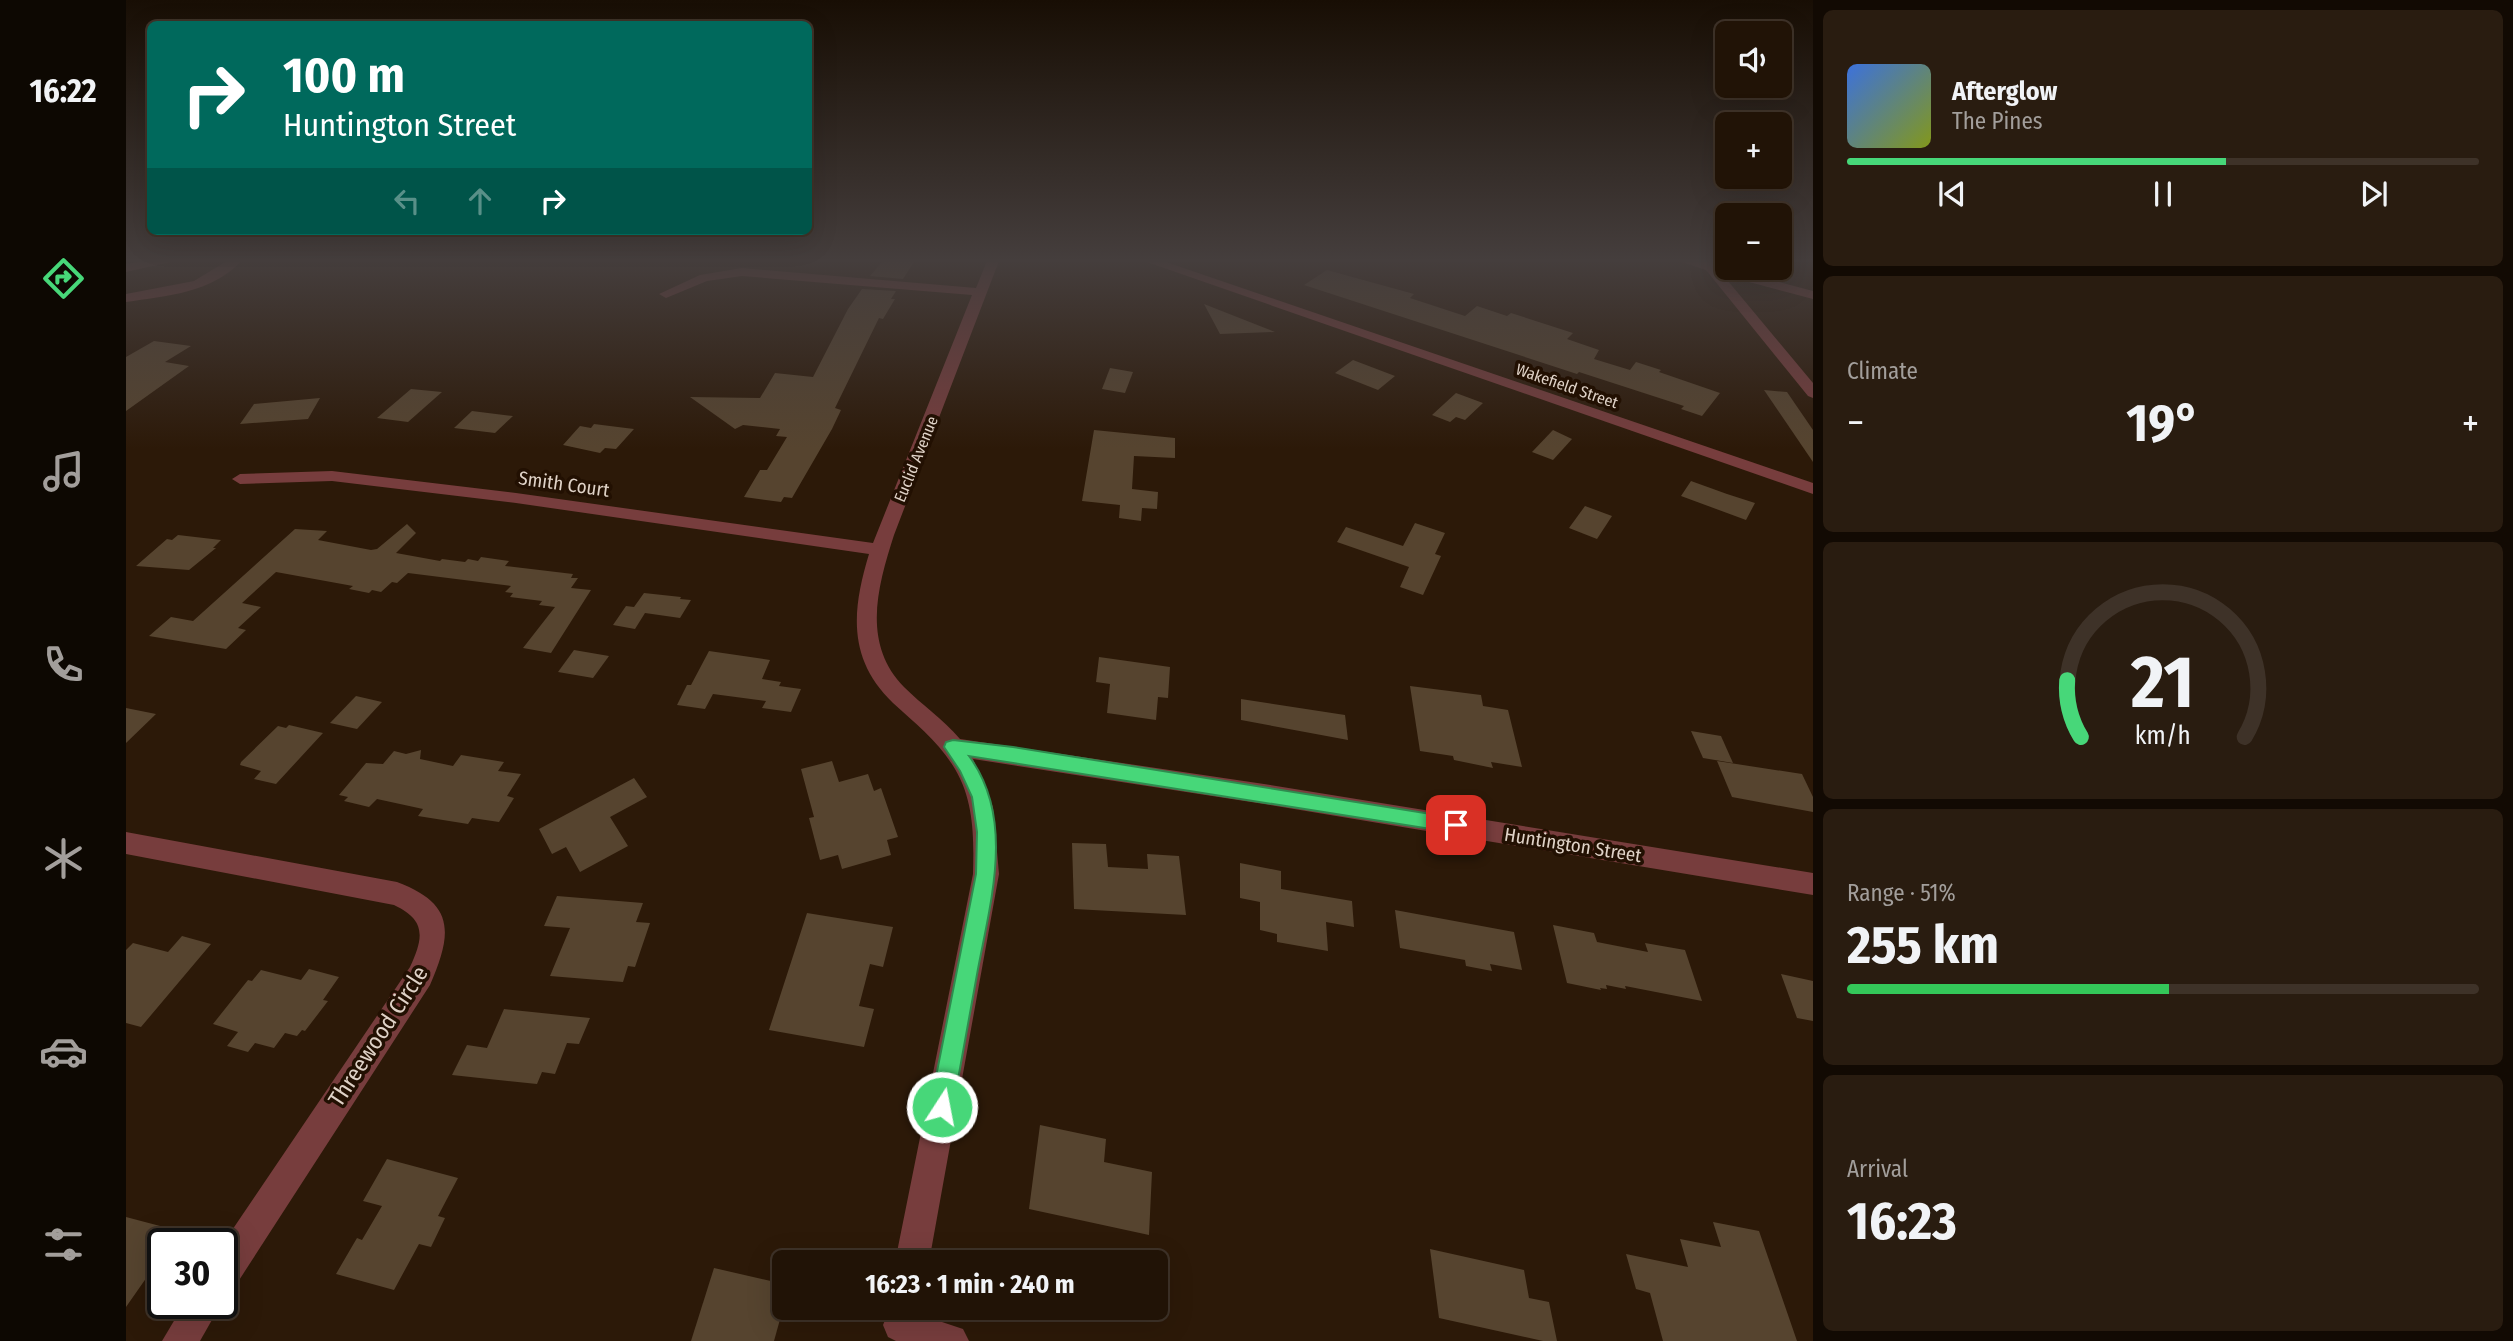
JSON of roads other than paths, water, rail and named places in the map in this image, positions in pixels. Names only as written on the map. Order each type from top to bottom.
[{"type":"street","name":"Euclid Avenue","points":[[953,747],[939,731],[895,694],[874,660],[867,639],[866,609],[881,550],[968,324]]},
{"type":"street","name":"Wakefield Street","points":[[1332,324],[1813,489]]},
{"type":"street","points":[[1756,324],[1813,393]]},
{"type":"street","name":"Smith Court","points":[[240,479],[332,475],[516,498],[881,550]]},
{"type":"street","points":[[914,1250],[986,874],[986,832],[981,797],[967,767],[953,747]]},
{"type":"street","name":"Huntington Street","points":[[953,747],[1264,793],[1813,884]]},
{"type":"street","name":"Threewood Circle","points":[[126,843],[397,894],[416,901],[429,914],[435,931],[432,952],[420,976],[238,1251]]},
{"type":"street","points":[[180,1341],[194,1319]]},
{"type":"street","points":[[900,1324],[951,1341]]}]
